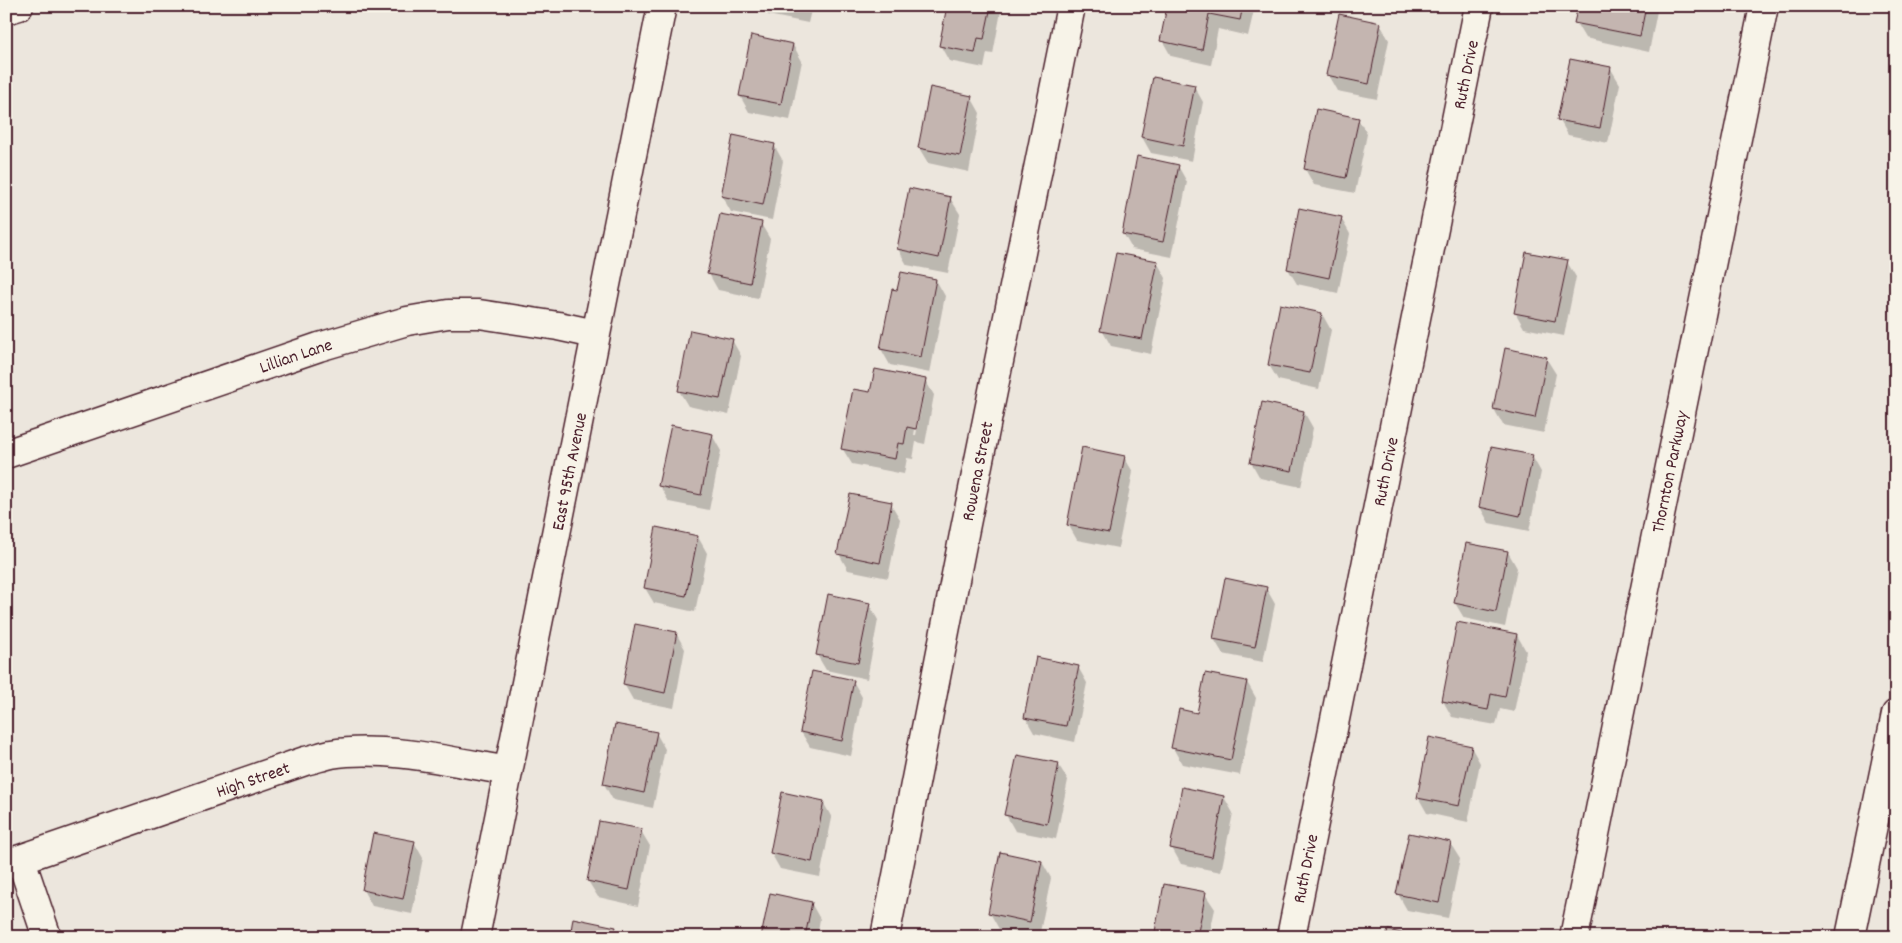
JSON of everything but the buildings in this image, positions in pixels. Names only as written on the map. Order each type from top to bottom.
[{"type":"street","points":[[6,10],[18,6]]},
{"type":"street","name":"East 95th Avenue","points":[[475,937],[662,6]]},
{"type":"street","name":"Rowena Street","points":[[885,937],[1071,6]]},
{"type":"street","name":"Ruth Drive","points":[[1290,937],[1479,6]]},
{"type":"street","name":"Thornton Parkway","points":[[1574,937],[1764,6]]},
{"type":"street","name":"Lillian Lane","points":[[6,454],[319,347],[407,321],[448,314],[479,314],[558,326],[595,334]]},
{"type":"street","points":[[1850,937],[1892,752],[1896,714]]},
{"type":"street","name":"High Street","points":[[14,862],[305,761],[332,754],[364,752],[419,756],[508,771]]},
{"type":"street","points":[[14,862],[47,937]]}]
